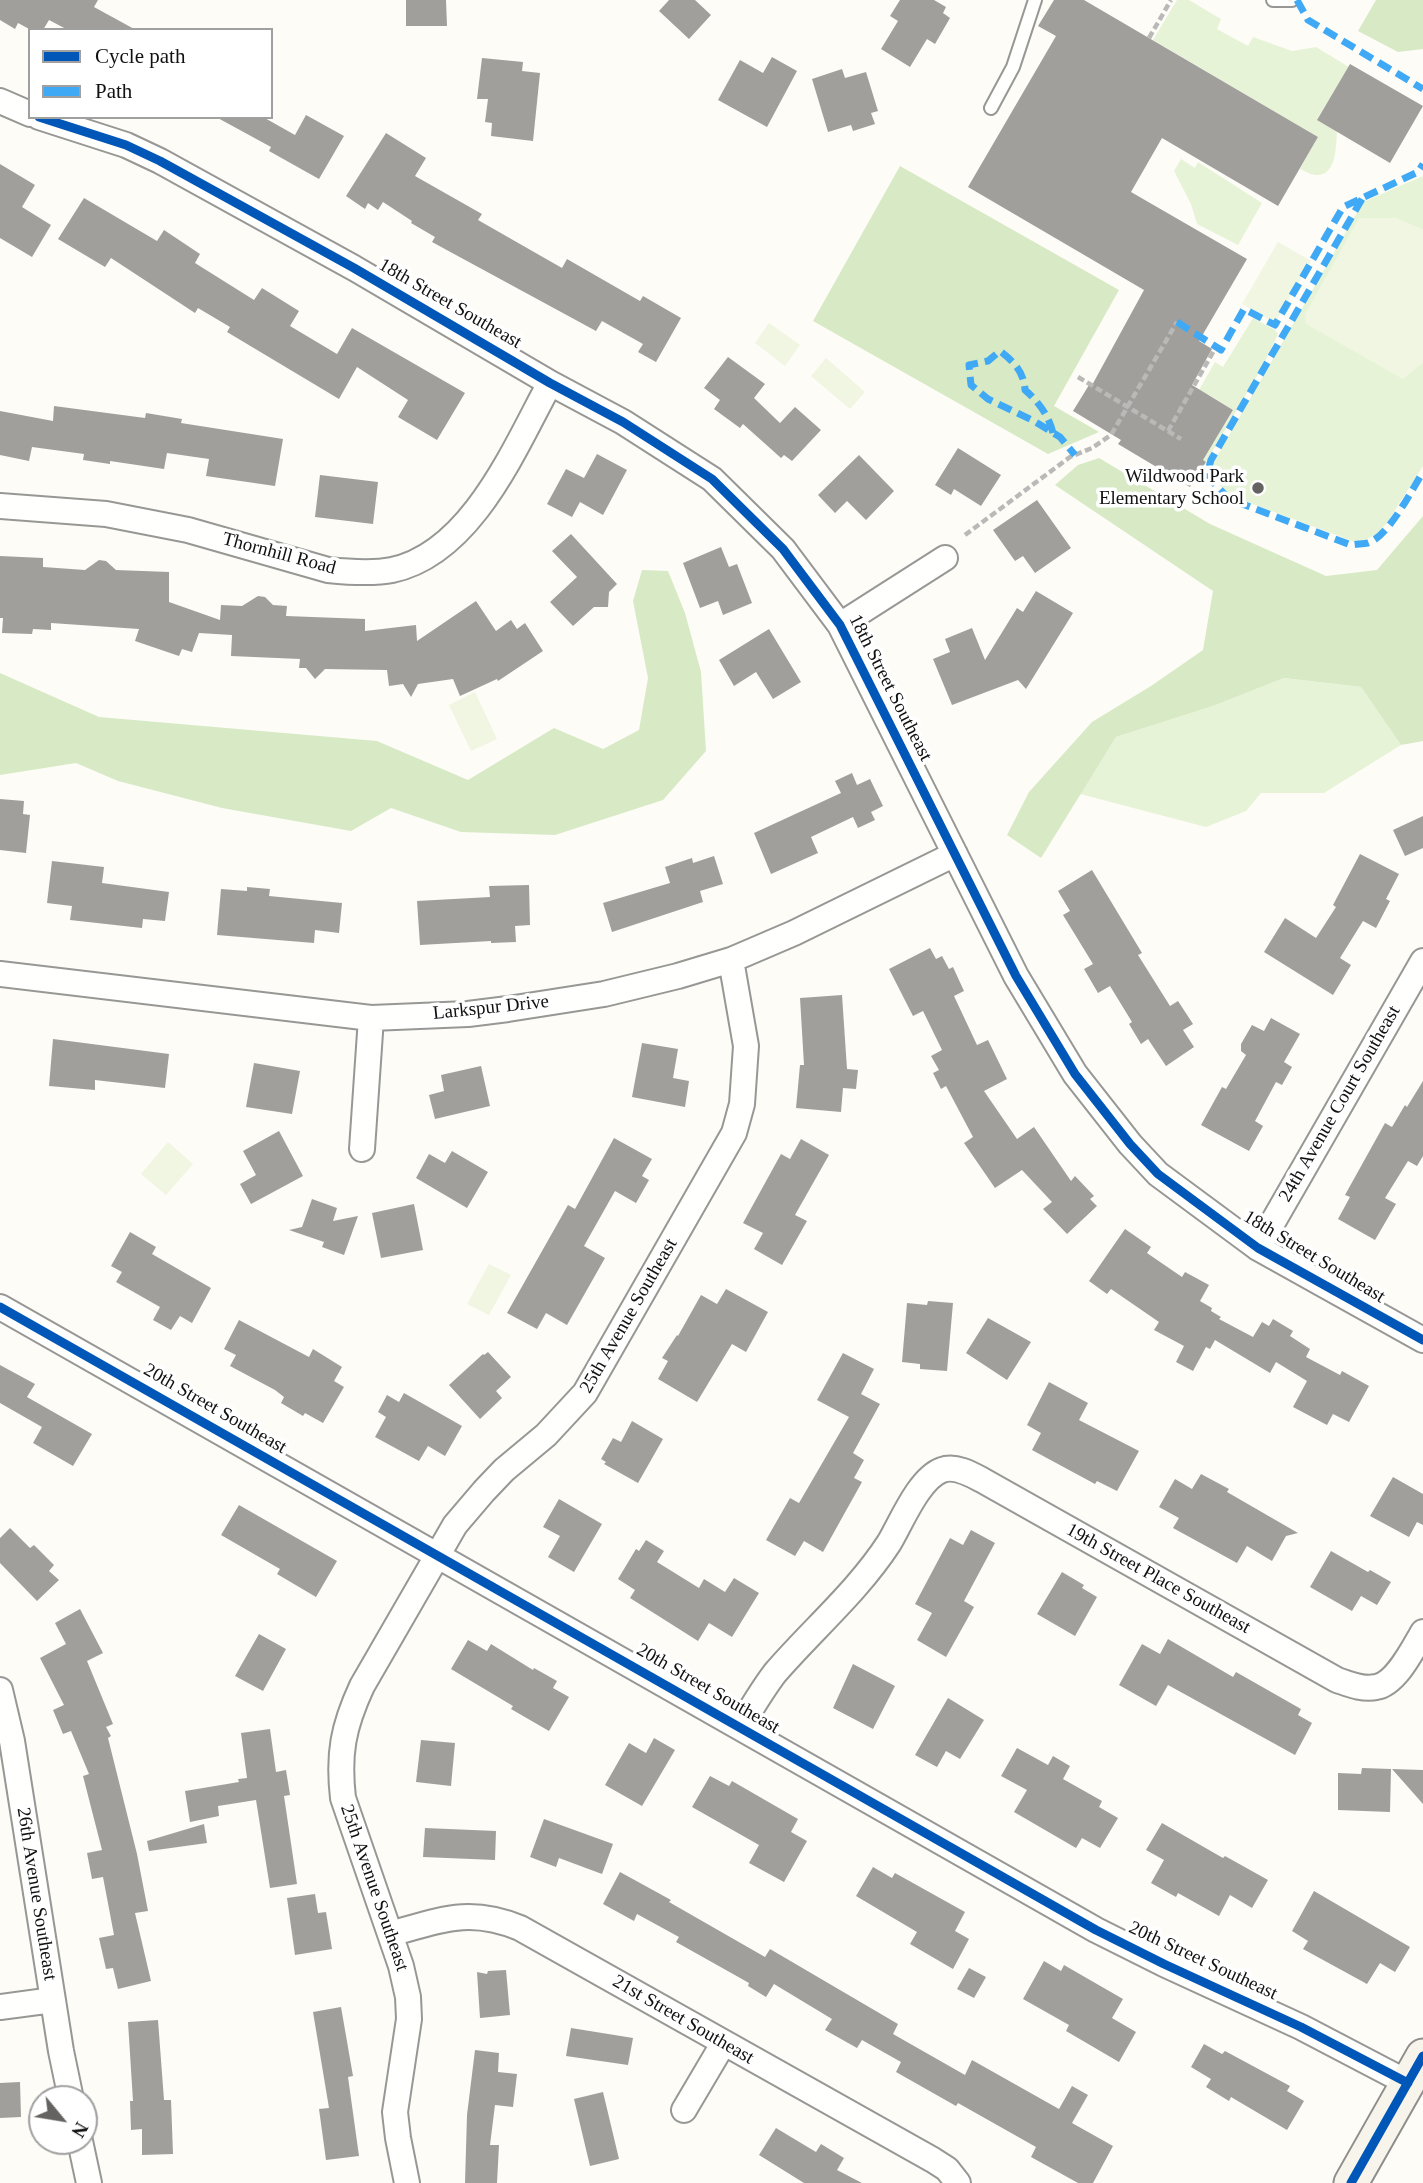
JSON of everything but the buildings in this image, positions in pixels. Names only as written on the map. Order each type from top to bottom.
[{"type":"street","points":[[0,101],[28,113]]},
{"type":"street","name":"18th Street Southeast","points":[[45,119],[126,145],[160,161],[623,422],[712,479],[783,549],[840,625],[1016,976],[1075,1074],[1130,1144],[1158,1174],[1258,1248],[1423,1340]]},
{"type":"street","name":"Thornhill Road","points":[[0,506],[106,513],[188,530],[328,570],[392,570],[416,561],[443,545],[466,523],[487,496],[550,383]]},
{"type":"street","points":[[840,625],[945,558]]},
{"type":"street","name":"Larkspur Drive","points":[[0,974],[371,1018],[468,1014],[604,995],[731,960],[794,933],[955,854]]},
{"type":"street","name":"25th Avenue Southeast","points":[[407,2183],[396,2112],[409,2019],[408,1997],[390,1934],[343,1798],[340,1772],[342,1741],[349,1714],[362,1686],[455,1525],[504,1470],[554,1428],[585,1393],[734,1133],[742,1104],[746,1045],[731,960]]},
{"type":"street","name":"24th Avenue Court Southeast","points":[[1258,1248],[1423,961]]},
{"type":"street","points":[[362,1149],[371,1018]]},
{"type":"street","name":"20th Street Southeast","points":[[0,1307],[1096,1930],[1301,2026],[1415,2070]]},
{"type":"street","name":"19th Street Place Southeast","points":[[740,1727],[774,1675],[842,1603],[888,1545],[920,1489],[942,1469],[964,1471],[982,1480],[1337,1680],[1354,1686],[1376,1688],[1386,1683],[1404,1664],[1423,1632]]},
{"type":"street","name":"26th Avenue Southeast","points":[[0,1689],[12,1741],[68,2085]]},
{"type":"street","name":"21st Street Southeast","points":[[390,1934],[466,1916],[488,1917],[539,1937],[723,2044],[933,2160],[947,2169],[958,2183]]},
{"type":"street","points":[[0,2007],[53,2000]]},
{"type":"street","points":[[684,2110],[723,2044]]},
{"type":"street","points":[[1350,2183],[1415,2070]]},
{"type":"street","points":[[83,2155],[89,2183]]},
{"type":"lane","points":[[991,108],[1013,67],[1035,0]]},
{"type":"lane","points":[[1273,0],[1292,0]]},
{"type":"path","points":[[1149,38],[1171,0]]},
{"type":"path","points":[[965,535],[1070,457],[1092,448],[1111,435],[1177,322]]},
{"type":"path","points":[[1167,431],[1216,347]]},
{"type":"path","points":[[1078,377],[1181,439]]},
{"type":"green space","points":[[1177,0],[1189,0],[1221,19],[1217,29],[1248,46],[1253,37],[1292,51],[1316,47],[1349,67],[1317,119],[1337,131],[1334,159],[1328,171],[1316,175],[1300,169],[1318,137],[1153,40]]},
{"type":"green space","points":[[1376,0],[1423,0],[1423,49],[1398,52],[1358,31]]},
{"type":"green space","points":[[1181,159],[1195,168],[1198,162],[1262,203],[1238,245],[1197,224],[1191,204],[1174,171]]},
{"type":"green space","points":[[900,166],[1119,290],[1054,406],[1099,432],[1048,454],[813,321]]},
{"type":"green space","points":[[1423,176],[1423,230],[1395,218],[1402,379],[1423,362],[1423,466],[1387,523],[1377,534],[1355,542],[1231,496],[1216,479],[1212,465],[1363,202]]},
{"type":"green space","points":[[1359,218],[1395,218],[1423,230],[1423,362],[1403,379],[1306,324],[1305,314]]},
{"type":"green space","points":[[1278,242],[1311,261],[1275,323],[1242,304]]},
{"type":"green space","points":[[1253,318],[1278,334],[1263,366],[1206,462],[1180,446],[1213,443],[1233,410],[1209,395],[1195,397],[1215,362],[1223,367]]},
{"type":"green space","points":[[769,323],[800,345],[785,366],[755,343]]},
{"type":"green space","points":[[826,358],[865,392],[850,409],[811,376]]},
{"type":"green space","points":[[1099,458],[1210,524],[1326,576],[1377,570],[1423,516],[1423,741],[1401,745],[1361,687],[1284,678],[1213,706],[1116,737],[1041,858],[1007,835],[1029,792],[1092,722],[1203,650],[1213,591],[1055,485],[1078,465]]},
{"type":"green space","points":[[642,570],[668,571],[685,613],[701,672],[706,751],[663,800],[555,835],[461,832],[391,808],[351,831],[222,808],[118,781],[76,763],[0,775],[0,673],[99,717],[377,741],[468,780],[554,728],[603,749],[639,730],[648,678],[633,601]]},
{"type":"green space","points":[[1284,678],[1361,687],[1401,745],[1324,793],[1261,793],[1246,811],[1206,827],[1080,794],[1116,737],[1213,706]]},
{"type":"green space","points":[[475,692],[497,739],[471,751],[449,705]]},
{"type":"green space","points":[[168,1142],[193,1164],[166,1195],[141,1174]]},
{"type":"green space","points":[[489,1264],[511,1275],[489,1315],[467,1304]]},
{"type":"marked path","points":[[1297,0],[1308,20],[1423,89]]},
{"type":"marked path","points":[[1177,322],[1221,350],[1244,309],[1275,325],[1343,207],[1418,172],[1423,164]]},
{"type":"marked path","points":[[1362,199],[1211,460],[1208,470],[1210,479],[1229,499],[1351,545],[1368,543],[1384,532],[1423,472]]},
{"type":"marked path","points":[[1053,433],[1051,427],[1049,421],[1042,409],[1025,390],[1023,378],[1010,359],[1000,351],[988,361],[969,365],[971,385],[988,399],[1060,437],[1075,455]]},
{"type":"cycle path","points":[[45,119],[126,145],[160,161],[623,422],[712,479],[783,549],[840,625],[1016,976],[1075,1074],[1130,1144],[1158,1174],[1258,1248],[1423,1340]]},
{"type":"cycle path","points":[[0,1307],[1096,1930],[1301,2027],[1408,2083]]},
{"type":"cycle path","points":[[1351,2183],[1423,2056]]},
{"type":"place","name":"Wildwood Park Elementary School","points":[[1258,488]]}]
